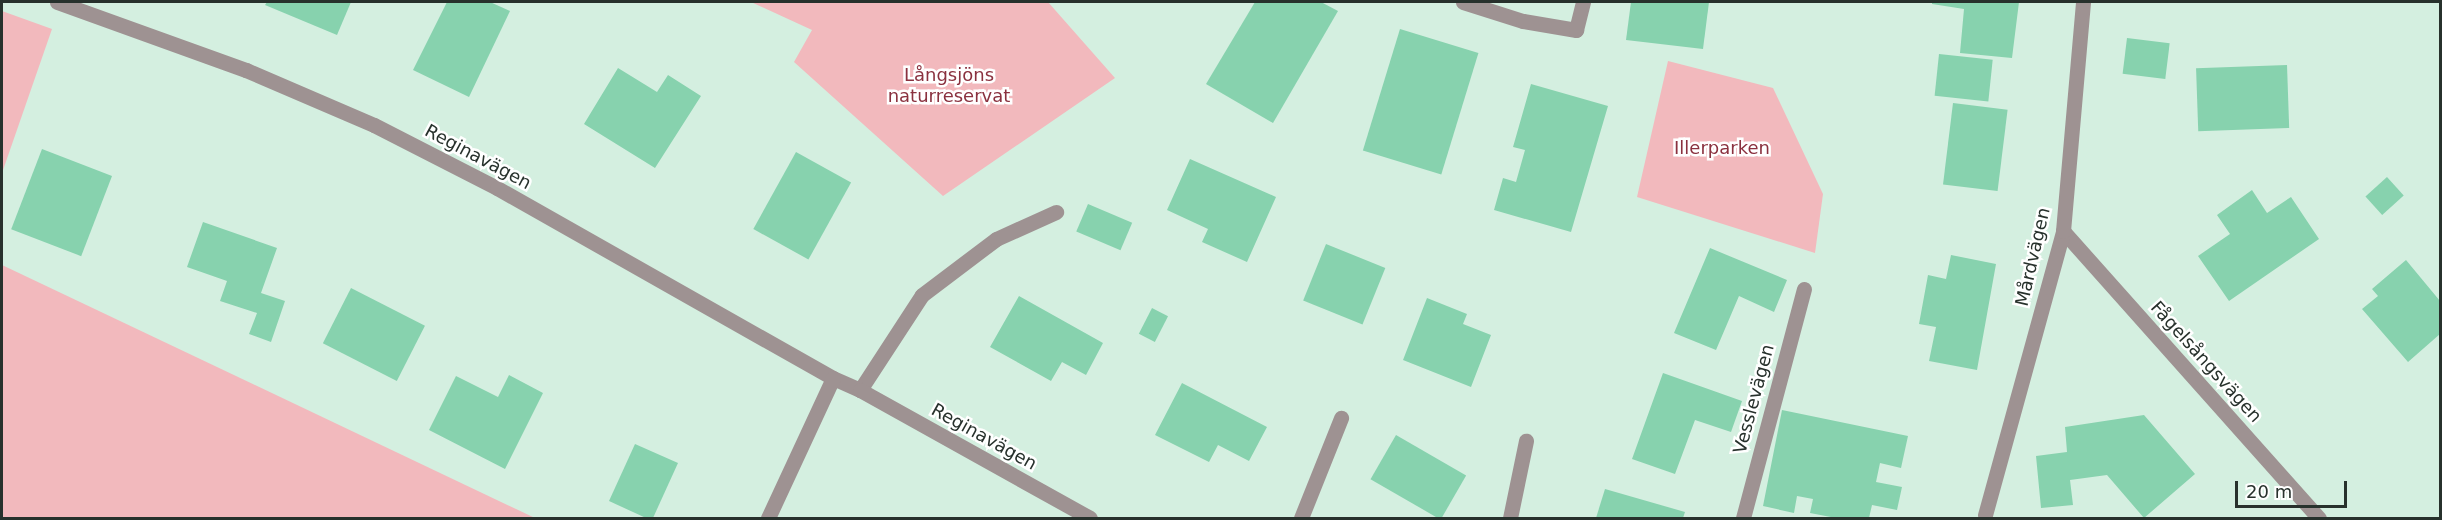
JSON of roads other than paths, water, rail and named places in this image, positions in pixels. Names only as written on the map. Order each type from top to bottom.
[{"type":"street","name":"Reginavägen","points":[[57,2],[246,70],[374,125],[497,188],[833,378],[860,390],[1090,519]]},
{"type":"street","points":[[1463,2],[1523,21],[1576,30],[1583,2]]},
{"type":"street","name":"Mårdvägen","points":[[1985,514],[2063,231],[2083,2]]},
{"type":"street","points":[[860,390],[922,295],[996,239],[1056,212]]},
{"type":"street","name":"Fågelsångsvägen","points":[[2063,231],[2319,519]]},
{"type":"street","name":"Vesslevägen","points":[[1743,519],[1804,289]]},
{"type":"street","points":[[768,519],[833,378]]},
{"type":"street","points":[[1301,519],[1341,418]]},
{"type":"street","points":[[1510,519],[1526,441]]},
{"type":"park label","name":"Långsjöns naturreservat","points":[[949,86]]},
{"type":"park label","name":"Illerparken","points":[[1722,148]]}]
